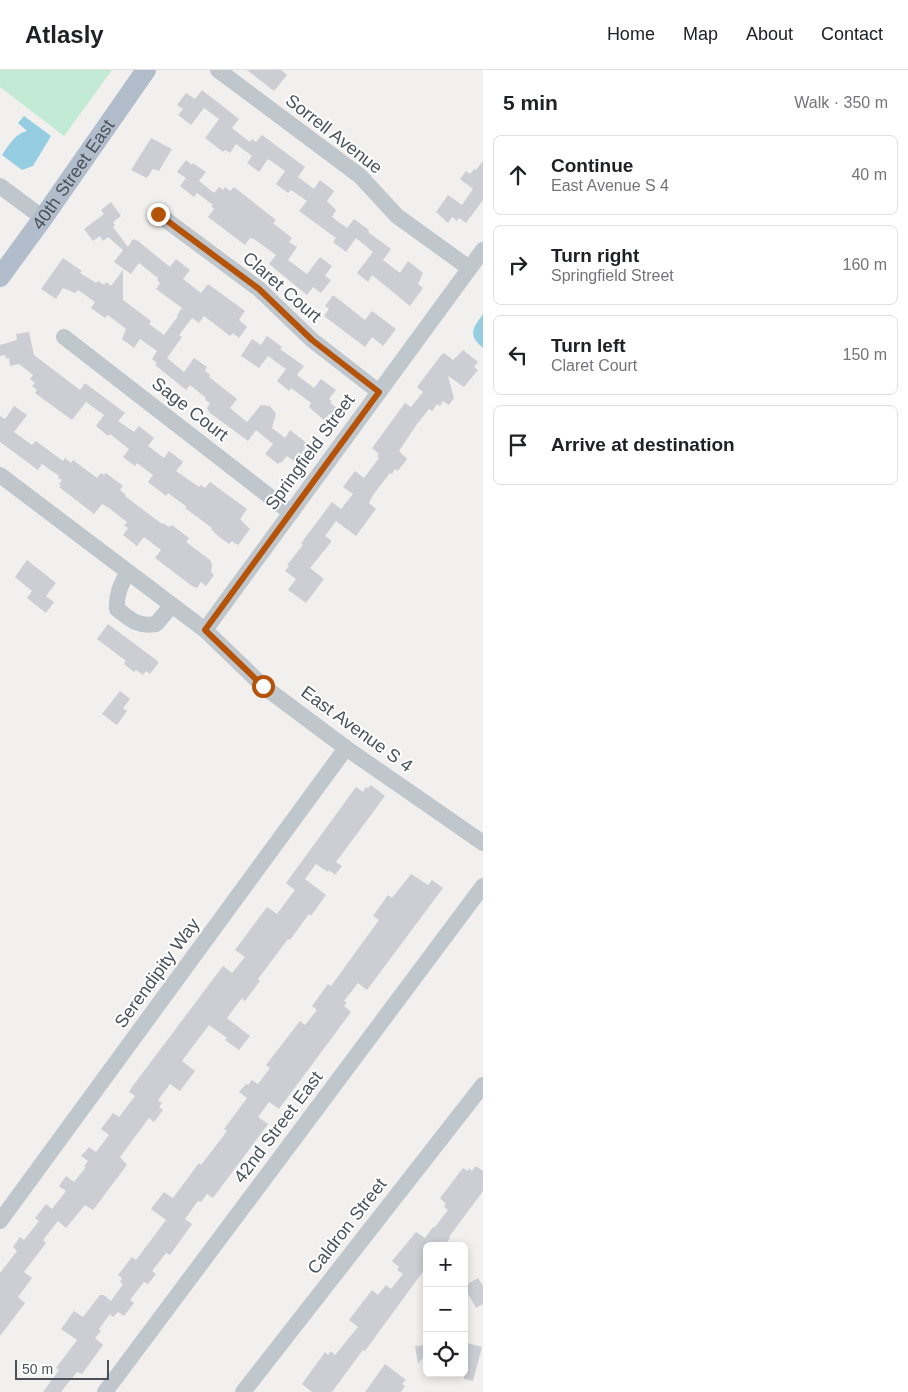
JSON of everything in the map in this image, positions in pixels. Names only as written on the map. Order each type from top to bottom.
[{"type":"main road","name":"40th Street East","points":[[0,277],[146,70]]},
{"type":"street","name":"Sorrell Avenue","points":[[218,70],[360,176],[397,216],[469,268]]},
{"type":"street","points":[[0,186],[43,218]]},
{"type":"street","name":"Claret Court","points":[[158,214],[259,289],[312,340],[379,392]]},
{"type":"street","name":"Springfield Street","points":[[205,630],[483,250]]},
{"type":"street","name":"Sage Court","points":[[64,337],[291,513]]},
{"type":"street","name":"East Avenue S 4","points":[[0,475],[205,630],[263,686],[346,748],[483,843]]},
{"type":"street","points":[[128,572],[120,586],[116,600],[117,609],[132,621],[144,626],[156,624],[172,605]]},
{"type":"street","name":"Serendipity Way","points":[[0,1222],[346,748]]},
{"type":"street","name":"42nd Street East","points":[[105,1392],[483,886]]},
{"type":"street","name":"Caldron Street","points":[[244,1392],[483,1085]]},
{"type":"green space","points":[[0,70],[112,70],[64,136],[0,87]]},
{"type":"water","points":[[24,116],[51,136],[33,166],[22,170],[2,155],[16,137],[27,131],[18,123]]},
{"type":"water","points":[[483,314],[483,348],[475,339],[473,331]]},
{"type":"building","points":[[247,70],[281,70],[287,75],[274,91]]},
{"type":"building","points":[[202,90],[239,119],[232,128],[250,142],[252,139],[256,142],[262,135],[305,167],[298,177],[314,189],[320,180],[334,191],[327,201],[336,210],[332,217],[347,228],[354,219],[369,230],[368,232],[391,249],[383,260],[400,273],[408,261],[423,273],[418,284],[423,288],[410,306],[372,275],[368,282],[357,273],[373,252],[356,238],[346,252],[333,242],[336,238],[299,211],[307,201],[291,190],[288,193],[276,184],[285,171],[268,159],[259,172],[247,163],[252,156],[236,144],[230,153],[225,150],[223,152],[205,138],[219,119],[204,108],[191,125],[178,115],[183,109],[177,105],[186,93],[195,99]]},
{"type":"building","points":[[151,138],[172,149],[159,171],[153,169],[147,178],[131,170]]},
{"type":"building","points":[[186,160],[206,172],[199,181],[214,193],[219,187],[223,190],[225,187],[230,191],[234,187],[276,220],[273,223],[292,238],[289,242],[297,247],[288,260],[307,274],[320,257],[332,266],[325,276],[331,280],[321,293],[313,287],[307,295],[269,264],[276,255],[254,239],[250,238],[245,245],[208,217],[214,209],[211,206],[213,205],[197,193],[194,197],[180,186],[186,178],[177,172]]},
{"type":"building","points":[[483,161],[483,200],[466,223],[459,218],[457,221],[452,217],[448,223],[436,212],[448,195],[462,205],[473,189],[460,179],[466,171],[470,174],[474,169],[476,170]]},
{"type":"building","points":[[111,202],[121,216],[113,222],[115,225],[113,227],[128,247],[133,239],[138,241],[170,267],[176,259],[190,270],[183,279],[201,293],[208,284],[245,311],[239,320],[247,327],[239,338],[233,333],[230,336],[204,316],[199,323],[192,318],[179,335],[182,337],[167,358],[184,372],[194,358],[207,367],[205,371],[210,375],[209,377],[237,399],[230,408],[247,422],[261,405],[270,406],[276,414],[272,428],[285,438],[290,430],[308,444],[295,462],[287,456],[278,464],[265,454],[273,444],[256,430],[248,441],[210,413],[207,408],[210,403],[205,400],[206,398],[190,385],[186,390],[155,365],[157,363],[152,359],[157,351],[140,339],[134,348],[122,339],[126,329],[108,315],[105,318],[91,308],[95,302],[78,290],[75,293],[63,288],[56,299],[41,289],[63,258],[82,271],[80,273],[96,283],[98,281],[104,285],[106,282],[111,286],[123,270],[123,300],[151,321],[149,324],[164,335],[182,308],[156,289],[160,283],[157,280],[158,278],[139,263],[131,274],[114,262],[123,250],[108,237],[103,241],[100,236],[93,241],[84,229],[104,214],[101,210]]},
{"type":"building","points":[[333,295],[365,320],[372,311],[396,329],[383,346],[372,337],[365,347],[324,316],[329,309],[325,306]]},
{"type":"building","points":[[29,332],[34,355],[80,390],[85,383],[125,413],[118,421],[134,432],[139,426],[154,438],[148,446],[164,458],[169,451],[183,462],[176,471],[199,487],[201,485],[205,488],[210,482],[247,509],[240,519],[250,529],[238,545],[232,541],[229,544],[218,536],[212,528],[185,508],[187,507],[168,493],[166,496],[148,482],[153,475],[137,463],[135,466],[123,457],[129,449],[96,426],[104,415],[86,402],[72,420],[35,393],[37,390],[32,386],[35,383],[30,379],[33,375],[19,364],[10,366],[9,358],[6,359],[5,355],[0,356],[0,345],[17,340],[16,334]]},
{"type":"building","points":[[267,336],[282,347],[280,349],[304,366],[297,375],[314,388],[321,379],[336,390],[329,399],[332,401],[330,403],[337,408],[331,416],[329,414],[324,420],[309,407],[311,403],[291,388],[289,391],[277,381],[286,369],[268,356],[259,368],[241,356],[252,339],[261,345]]},
{"type":"building","points":[[463,350],[478,362],[474,367],[478,370],[464,387],[448,376],[454,398],[449,405],[443,401],[440,406],[437,404],[432,411],[429,409],[417,424],[399,451],[407,459],[398,471],[395,469],[392,474],[390,473],[373,495],[369,503],[376,509],[356,536],[336,521],[325,536],[331,542],[310,568],[324,579],[306,603],[288,590],[296,579],[285,571],[289,566],[287,565],[332,502],[341,509],[353,494],[343,487],[355,471],[364,478],[379,458],[377,456],[379,454],[372,448],[405,403],[411,407],[423,392],[417,387],[442,354],[444,353],[453,360]]},
{"type":"building","points":[[14,406],[27,415],[14,432],[32,445],[36,441],[63,461],[65,458],[71,463],[73,460],[97,478],[101,473],[104,475],[106,473],[123,486],[120,490],[125,496],[162,524],[169,527],[172,525],[189,538],[186,542],[210,560],[212,565],[211,572],[214,575],[206,586],[201,582],[197,588],[192,586],[155,558],[161,550],[144,537],[137,546],[123,535],[128,528],[124,526],[127,522],[109,508],[102,504],[94,514],[59,487],[62,480],[58,478],[59,476],[42,464],[38,470],[0,442],[0,416],[5,419]]},
{"type":"building","points":[[27,560],[56,583],[46,596],[54,602],[46,613],[27,598],[32,591],[15,577]]},
{"type":"building","points":[[108,624],[159,662],[150,674],[146,671],[143,675],[136,670],[134,672],[124,664],[126,661],[97,639]]},
{"type":"building","points":[[120,691],[130,699],[123,708],[127,711],[117,725],[102,714]]},
{"type":"building","points":[[371,785],[385,796],[336,862],[342,866],[335,875],[316,864],[305,879],[326,895],[311,916],[309,914],[290,940],[288,939],[258,979],[260,981],[245,1001],[242,998],[227,1018],[250,1036],[239,1050],[225,1040],[227,1038],[209,1025],[182,1061],[195,1071],[180,1091],[170,1084],[158,1100],[162,1103],[159,1107],[163,1110],[154,1122],[149,1118],[120,1157],[127,1165],[93,1210],[85,1205],[66,1228],[58,1221],[43,1240],[46,1243],[24,1272],[32,1278],[18,1297],[25,1303],[0,1336],[0,1273],[17,1251],[13,1247],[20,1237],[24,1240],[39,1221],[35,1218],[46,1204],[52,1209],[66,1191],[59,1186],[66,1176],[74,1182],[86,1167],[84,1166],[88,1161],[81,1156],[89,1147],[96,1152],[109,1135],[101,1129],[113,1113],[119,1117],[135,1096],[129,1092],[132,1087],[223,966],[232,973],[245,957],[235,950],[267,907],[277,914],[295,890],[286,883],[356,787],[363,792],[366,787],[368,788]]},
{"type":"building","points":[[411,874],[428,885],[432,880],[443,888],[367,990],[358,983],[344,1001],[347,1002],[344,1006],[351,1012],[279,1109],[269,1102],[258,1117],[268,1124],[213,1198],[207,1194],[201,1202],[198,1201],[185,1219],[192,1224],[170,1255],[166,1253],[152,1271],[156,1274],[148,1284],[144,1282],[130,1300],[134,1303],[124,1316],[118,1312],[113,1317],[110,1314],[95,1338],[103,1345],[82,1374],[77,1372],[61,1392],[43,1392],[59,1370],[56,1368],[77,1340],[61,1329],[74,1311],[83,1317],[100,1295],[104,1295],[111,1301],[123,1284],[120,1282],[122,1278],[118,1275],[132,1257],[136,1260],[166,1220],[151,1209],[164,1192],[173,1198],[199,1163],[201,1165],[227,1131],[224,1129],[247,1098],[239,1092],[252,1080],[258,1084],[270,1068],[266,1065],[300,1021],[305,1025],[317,1010],[312,1006],[328,984],[331,986],[379,920],[373,916],[388,895],[392,898]]},
{"type":"building","points":[[476,1166],[483,1171],[483,1191],[450,1238],[447,1242],[423,1242],[423,1271],[365,1351],[363,1350],[332,1392],[312,1392],[302,1384],[325,1352],[328,1355],[331,1351],[335,1355],[358,1327],[349,1320],[372,1290],[378,1295],[386,1285],[391,1289],[403,1274],[397,1270],[399,1267],[392,1261],[416,1232],[425,1238],[435,1227],[448,1210],[444,1207],[446,1204],[440,1198],[463,1168],[468,1171],[469,1168],[472,1171]]},
{"type":"building","points":[[478,1278],[483,1286],[483,1304],[476,1308],[468,1293],[468,1284]]},
{"type":"building","points":[[468,1343],[482,1347],[473,1381],[464,1379],[464,1377],[468,1377]]},
{"type":"building","points":[[423,1345],[423,1357],[418,1364],[415,1346]]},
{"type":"building","points":[[385,1364],[406,1380],[402,1384],[405,1386],[401,1392],[365,1392]]},
{"type":"route","points":[[158,214],[259,289],[312,340],[379,392],[205,630],[263,686]]}]
